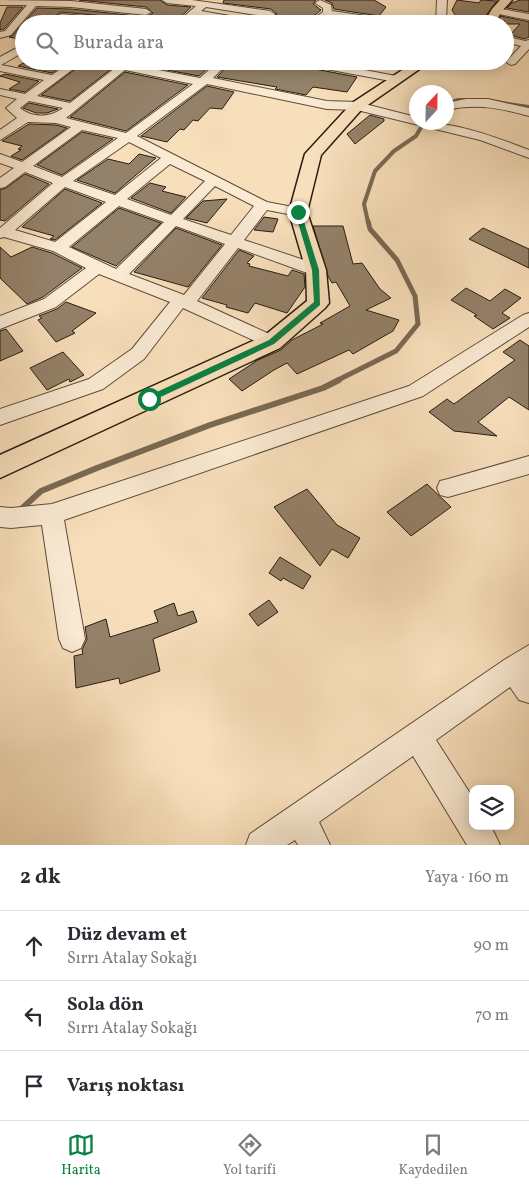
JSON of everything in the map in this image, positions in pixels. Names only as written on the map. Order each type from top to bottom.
[{"type":"main road","points":[[494,15],[496,11],[510,1]]},
{"type":"main road","points":[[0,467],[272,342],[318,303],[316,270],[298,212],[313,154],[357,106],[410,70]]},
{"type":"street","points":[[142,15],[162,0]]},
{"type":"street","points":[[167,0],[269,15]]},
{"type":"street","points":[[441,15],[442,0]]},
{"type":"street","points":[[21,15],[34,1]]},
{"type":"street","points":[[0,2],[73,2],[146,12]]},
{"type":"street","points":[[62,15],[73,2]]},
{"type":"street","points":[[319,2],[328,7],[327,13]]},
{"type":"street","points":[[191,15],[204,4]]},
{"type":"street","points":[[496,11],[529,17]]},
{"type":"street","points":[[194,13],[206,15]]},
{"type":"street","points":[[324,15],[327,13],[340,15]]},
{"type":"street","points":[[4,34],[15,22]]},
{"type":"street","points":[[514,41],[529,44]]},
{"type":"street","points":[[0,42],[15,45]]},
{"type":"street","points":[[514,60],[529,44]]},
{"type":"street","points":[[0,62],[15,53]]},
{"type":"street","points":[[0,68],[54,79]]},
{"type":"street","points":[[66,70],[12,108],[25,118],[57,119],[128,138],[262,205],[298,212]]},
{"type":"street","points":[[57,119],[119,70]]},
{"type":"street","points":[[154,70],[327,105],[357,106],[409,119]]},
{"type":"street","points":[[2,232],[63,182],[128,138],[215,70]]},
{"type":"street","points":[[348,70],[396,79]]},
{"type":"street","points":[[0,92],[73,107]]},
{"type":"street","points":[[454,104],[481,103],[529,112]]},
{"type":"street","points":[[0,136],[25,118]]},
{"type":"street","points":[[0,184],[80,126]]},
{"type":"street","points":[[454,129],[484,137],[529,154]]},
{"type":"street","points":[[0,158],[23,168],[316,270]]},
{"type":"street","points":[[58,248],[168,159]]},
{"type":"street","points":[[118,276],[214,180]]},
{"type":"street","points":[[0,417],[96,384],[138,354],[262,205]]},
{"type":"street","points":[[2,232],[58,248],[97,268],[183,302],[272,342]]},
{"type":"street","points":[[0,323],[50,304],[97,268]]},
{"type":"street","points":[[0,517],[11,518],[52,514],[416,390],[528,321]]},
{"type":"street","points":[[448,488],[529,465]]},
{"type":"street","points":[[52,514],[72,639]]},
{"type":"street","points":[[261,845],[418,737],[524,673]]},
{"type":"street","points":[[418,737],[469,820]]},
{"type":"street","points":[[300,818],[316,845]]},
{"type":"street","points":[[476,830],[485,845]]},
{"type":"building","points":[[79,0],[160,0],[167,5],[191,7],[183,15],[150,15],[153,13],[146,7]]},
{"type":"building","points":[[224,0],[316,0],[313,4],[321,10],[315,15],[276,15],[271,9],[223,3]]},
{"type":"building","points":[[325,0],[374,0],[386,7],[380,15],[373,15],[334,9],[332,3]]},
{"type":"building","points":[[457,0],[479,3],[481,0],[497,1],[486,15],[455,15],[452,10]]},
{"type":"building","points":[[520,0],[529,0],[529,12],[507,8],[512,3]]},
{"type":"building","points":[[7,7],[23,7],[4,29],[0,30],[0,23]]},
{"type":"building","points":[[37,8],[71,9],[127,15],[94,15],[61,12],[57,15],[31,15]]},
{"type":"building","points":[[514,19],[529,22],[529,37],[525,39],[514,36],[514,31],[520,24],[514,24]]},
{"type":"building","points":[[37,70],[56,70],[52,73]]},
{"type":"building","points":[[74,70],[110,70],[70,101],[41,95]]},
{"type":"building","points":[[167,70],[206,70],[199,76]]},
{"type":"building","points":[[224,70],[320,70],[357,77],[347,92],[313,87],[306,95],[275,89],[277,87],[217,77]]},
{"type":"building","points":[[125,72],[188,85],[126,131],[70,117]]},
{"type":"building","points":[[5,74],[39,81],[25,92],[9,89],[20,82],[0,76]]},
{"type":"building","points":[[207,86],[234,92],[222,109],[210,108],[198,121],[193,120],[184,130],[180,129],[167,142],[141,136]]},
{"type":"building","points":[[29,103],[58,109],[47,113],[36,113],[23,108]]},
{"type":"building","points":[[370,115],[384,119],[384,121],[355,144],[347,134]]},
{"type":"building","points":[[29,124],[56,125],[67,128],[22,160],[11,156],[21,150],[18,149],[22,146],[2,141]]},
{"type":"building","points":[[82,132],[113,139],[62,175],[37,165]]},
{"type":"building","points":[[139,154],[156,158],[115,193],[77,180],[108,159],[129,164]]},
{"type":"building","points":[[25,174],[49,184],[5,221],[0,220],[0,190],[6,188]]},
{"type":"building","points":[[150,183],[166,187],[162,191],[186,197],[171,213],[131,198]]},
{"type":"building","points":[[65,189],[102,203],[55,240],[50,239],[54,236],[22,227]]},
{"type":"building","points":[[227,199],[207,223],[186,218],[203,201]]},
{"type":"building","points":[[119,208],[161,223],[116,266],[72,247]]},
{"type":"building","points":[[264,217],[278,219],[273,232],[254,230]]},
{"type":"building","points":[[313,226],[343,226],[353,264],[362,263],[380,289],[391,298],[366,310],[399,320],[393,331],[353,354],[349,350],[297,374],[287,363],[242,391],[229,379],[258,360],[281,350],[292,340],[323,324],[320,323],[350,306],[336,282],[332,283],[328,276]]},
{"type":"building","points":[[176,228],[222,245],[188,287],[134,272]]},
{"type":"building","points":[[483,228],[529,249],[529,268],[469,239]]},
{"type":"building","points":[[0,247],[11,257],[32,247],[52,253],[82,268],[43,297],[27,304],[0,278]]},
{"type":"building","points":[[239,250],[254,256],[247,263],[250,264],[249,266],[288,276],[292,270],[304,274],[305,287],[287,313],[255,303],[248,313],[202,298]]},
{"type":"building","points":[[466,288],[490,301],[505,289],[521,298],[502,313],[510,318],[493,329],[474,316],[477,315],[451,300]]},
{"type":"building","points":[[66,302],[96,313],[72,331],[75,333],[56,342],[38,320],[42,318],[39,316],[57,309]]},
{"type":"building","points":[[6,329],[23,351],[0,361],[0,331]]},
{"type":"building","points":[[520,340],[529,346],[529,410],[509,397],[478,422],[497,436],[454,431],[429,412],[447,399],[454,404],[515,360],[503,352]]},
{"type":"building","points":[[63,352],[84,375],[70,382],[69,379],[47,390],[30,368]]},
{"type":"building","points":[[427,484],[451,507],[411,536],[387,512]]},
{"type":"building","points":[[307,489],[337,525],[360,538],[348,558],[332,549],[320,566],[274,507]]},
{"type":"building","points":[[280,557],[311,576],[303,589],[283,578],[281,581],[269,573]]},
{"type":"building","points":[[269,600],[278,612],[258,626],[249,614]]},
{"type":"building","points":[[174,603],[178,616],[193,611],[197,622],[153,639],[160,671],[120,684],[119,678],[76,688],[74,656],[83,654],[82,650],[87,639],[85,627],[106,619],[110,637],[158,622],[154,611]]},
{"type":"waterway","points":[[454,101],[469,100]]},
{"type":"waterway","points":[[495,102],[529,107]]},
{"type":"waterway","points":[[368,222],[364,204],[375,171],[394,151],[416,136],[419,130]]},
{"type":"waterway","points":[[336,381],[396,351],[418,324],[415,296],[397,260],[370,229],[368,221]]},
{"type":"waterway","points":[[18,512],[41,491],[210,425],[323,388],[339,380]]},
{"type":"route","points":[[149,399],[272,342],[318,303],[316,270],[298,212]]}]
